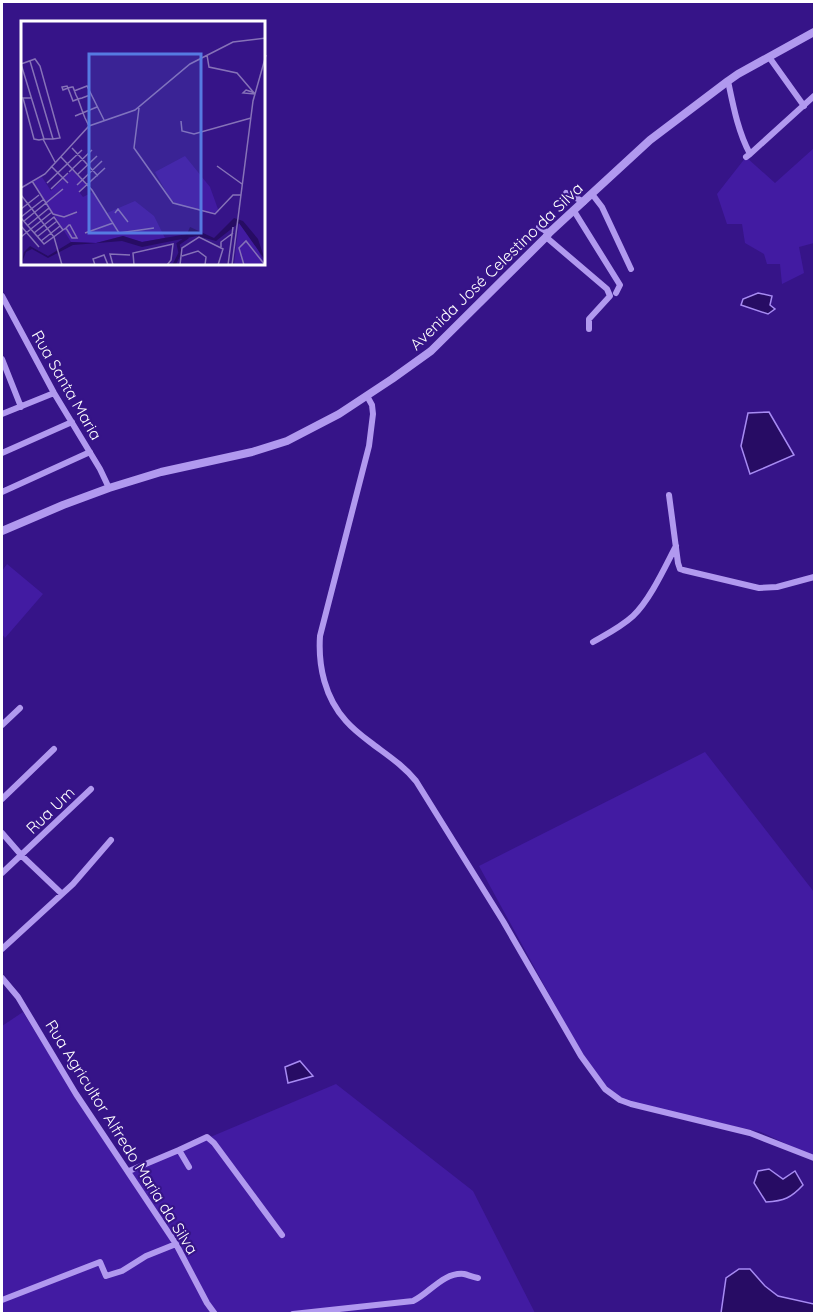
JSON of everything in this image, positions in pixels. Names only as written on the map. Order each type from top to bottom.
[{"type":"street","name":"Avenida José Celestino da Silva","points":[[2,531],[34,516],[109,488],[161,472],[252,452],[287,441],[339,414],[392,380],[430,351],[547,235],[650,140],[728,81],[814,32]]},
{"type":"street","points":[[769,57],[804,106]]},
{"type":"street","points":[[728,81],[748,156],[814,96]]},
{"type":"street","points":[[566,193],[584,202]]},
{"type":"street","points":[[592,194],[602,207],[632,269]]},
{"type":"street","points":[[574,211],[620,285],[616,293]]},
{"type":"street","points":[[539,227],[607,289],[610,296],[589,319],[589,329]]},
{"type":"street","name":"Rua Santa Maria","points":[[2,299],[109,488]]},
{"type":"street","points":[[2,359],[21,407]]},
{"type":"street","points":[[2,414],[54,393]]},
{"type":"street","points":[[368,396],[373,414],[369,446],[320,636],[321,670],[335,707],[346,722],[392,757],[416,782],[503,921],[581,1056],[605,1089],[620,1100],[632,1104],[750,1132],[814,1158]]},
{"type":"street","points":[[2,453],[72,422]]},
{"type":"street","points":[[2,492],[90,452]]},
{"type":"street","points":[[669,495],[679,566],[686,572],[754,588],[771,588],[814,577]]},
{"type":"street","points":[[593,642],[615,630],[634,615],[652,590],[676,546]]},
{"type":"street","points":[[2,726],[20,708]]},
{"type":"street","points":[[2,799],[54,749]]},
{"type":"street","name":"Rua Um","points":[[2,873],[91,789]]},
{"type":"street","points":[[2,833],[22,856],[62,894]]},
{"type":"street","points":[[2,949],[62,894],[111,840]]},
{"type":"street","name":"Rua Agricultor Alfredo Maria da Silva","points":[[2,978],[18,997],[76,1094],[176,1244],[215,1314]]},
{"type":"street","points":[[129,1171],[207,1137],[214,1143],[282,1235]]},
{"type":"street","points":[[179,1150],[189,1167]]},
{"type":"street","points":[[2,1300],[100,1262],[106,1276],[122,1271],[146,1256],[176,1244]]},
{"type":"street","points":[[293,1314],[413,1301],[453,1275],[464,1274],[478,1278]]},
{"type":"shaded area","points":[[814,148],[814,243],[799,247],[804,273],[782,284],[780,264],[767,264],[764,254],[745,243],[742,224],[727,224],[717,194],[746,157],[775,183]]},
{"type":"shaded area","points":[[758,293],[772,296],[770,305],[775,309],[768,314],[741,305],[743,299]]},
{"type":"shaded area","points":[[769,412],[794,455],[750,474],[741,446],[748,413]]},
{"type":"shaded area","points":[[7,564],[43,594],[5,638],[2,634],[2,571]]},
{"type":"shaded area","points":[[705,752],[814,892],[814,1157],[761,1132],[645,1107],[621,1098],[605,1085],[567,1027],[479,866]]},
{"type":"shaded area","points":[[23,1012],[125,1173],[336,1084],[473,1191],[535,1313],[2,1314],[2,1026]]},
{"type":"shaded area","points":[[300,1061],[313,1076],[288,1083],[285,1067]]},
{"type":"shaded area","points":[[769,1169],[783,1179],[795,1171],[803,1185],[787,1198],[766,1202],[754,1183],[758,1171]]},
{"type":"shaded area","points":[[739,1269],[750,1269],[765,1286],[778,1296],[814,1304],[814,1313],[721,1313],[726,1278]]}]
